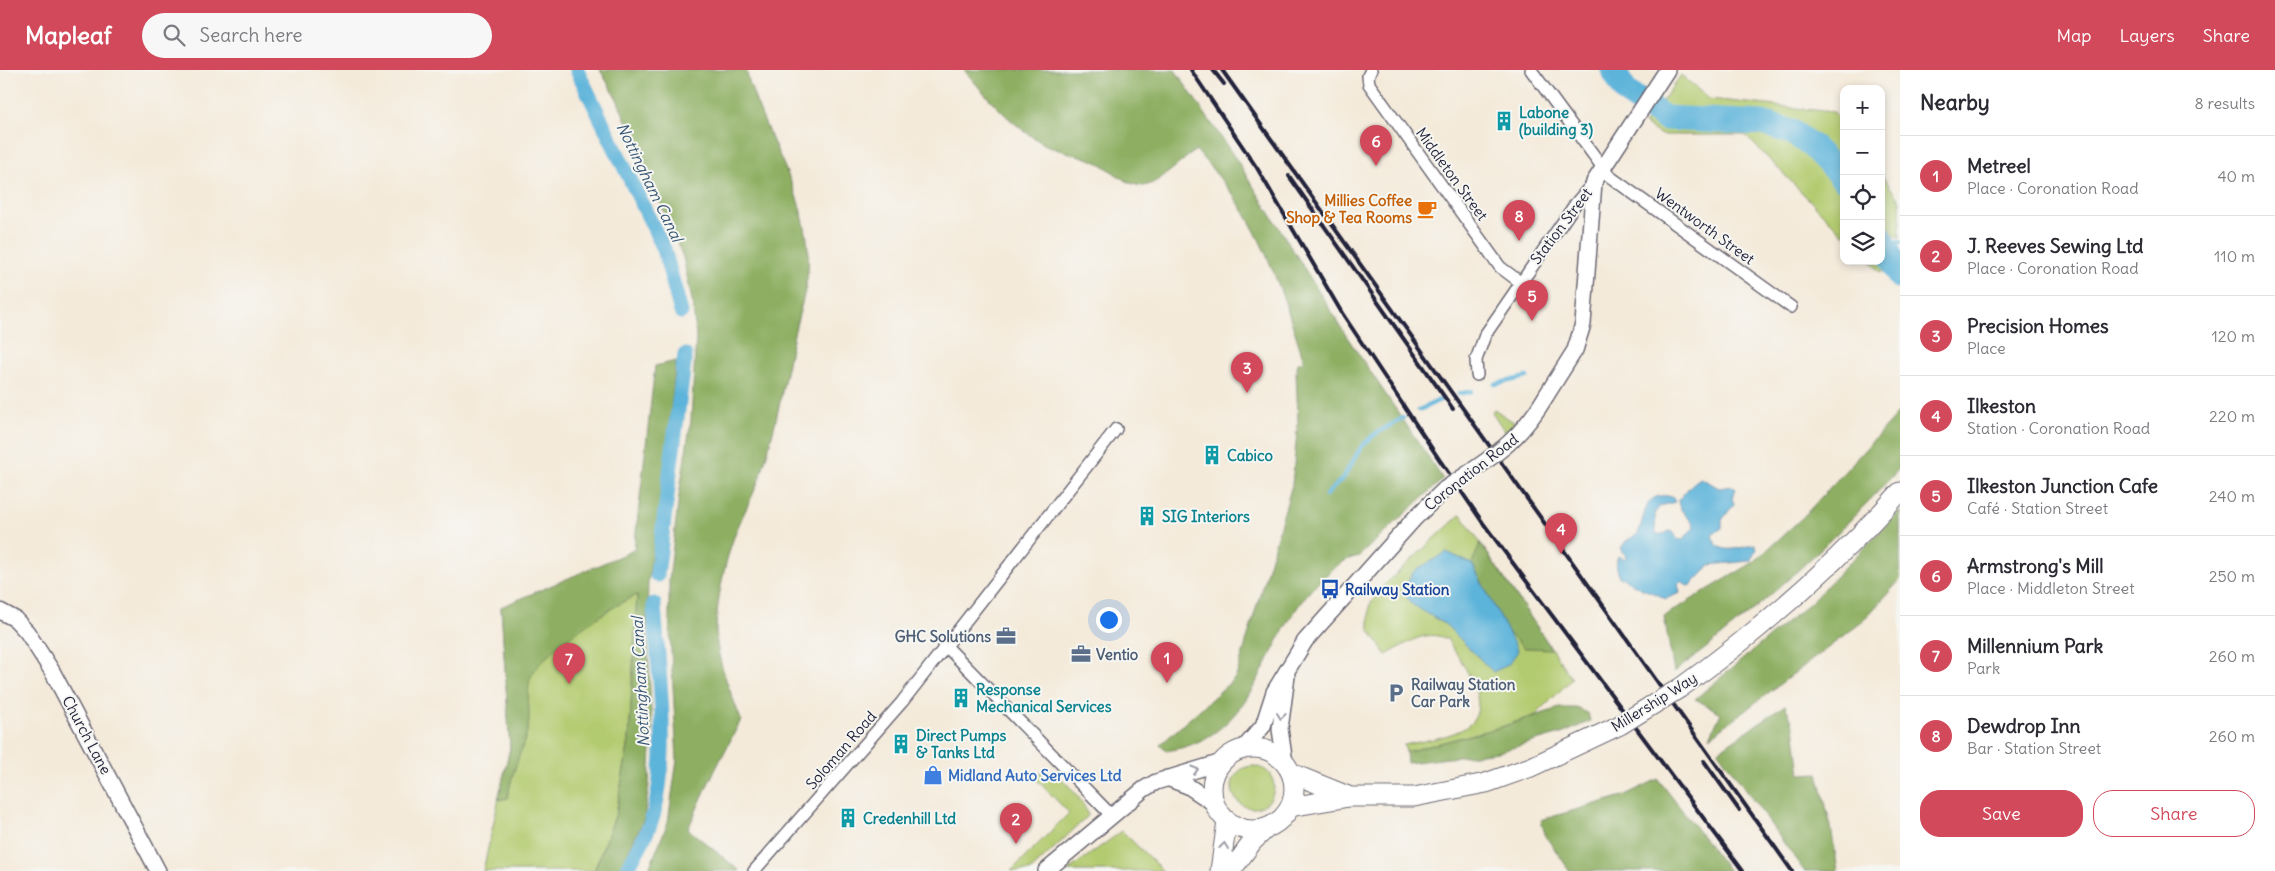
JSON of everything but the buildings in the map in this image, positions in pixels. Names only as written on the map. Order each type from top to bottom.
[{"type":"main road","name":"Millership Way","points":[[1290,807],[1349,797],[1414,797],[1486,783],[1531,767],[1620,725],[1680,688],[1789,604],[1841,555],[1900,492]]},
{"type":"main road","points":[[1231,871],[1253,841],[1278,821],[1290,807],[1294,792],[1288,768],[1274,752],[1263,748],[1243,749],[1222,762],[1214,777],[1215,804],[1227,821],[1241,828],[1267,828]]},
{"type":"main road","name":"Millership Way","points":[[1288,768],[1349,797]]},
{"type":"main road","points":[[1220,871],[1227,821]]},
{"type":"street","name":"Wentworth Street","points":[[1531,70],[1609,176],[1792,307]]},
{"type":"street","name":"Station Street","points":[[1477,375],[1476,360],[1485,335],[1576,203],[1594,182],[1667,70]]},
{"type":"street","name":"Middleton Street","points":[[1370,73],[1369,84],[1500,267],[1520,282]]},
{"type":"street","name":"Station Street","points":[[1591,214],[1594,182]]},
{"type":"street","name":"Coronation Road","points":[[1243,749],[1263,726],[1274,692],[1306,641],[1357,582],[1415,518],[1445,489],[1508,445],[1527,426],[1575,350],[1583,324],[1591,214]]},
{"type":"street","name":"Soloman Road","points":[[754,871],[889,717],[1116,429]]},
{"type":"street","name":"Church Lane","points":[[0,611],[15,619],[27,632],[52,670],[158,871]]},
{"type":"street","points":[[945,645],[1111,815]]},
{"type":"street","name":"Coronation Road","points":[[1287,669],[1280,729],[1288,768]]},
{"type":"street","points":[[1046,871],[1144,789],[1167,778],[1222,762]]},
{"type":"street","points":[[1167,778],[1188,786],[1215,804]]},
{"type":"green space","points":[[600,70],[746,70],[761,115],[790,180],[805,225],[809,259],[807,281],[779,404],[761,474],[730,548],[718,606],[716,629],[718,652],[741,720],[709,782],[688,829],[740,871],[648,871],[668,822],[677,760],[669,580],[679,495],[691,420],[696,338],[693,305],[683,257],[617,99]]},
{"type":"green space","points":[[964,70],[1175,70],[1240,165],[1347,337],[1443,479],[1359,556],[1343,562],[1321,580],[1301,603],[1284,629],[1257,682],[1241,706],[1222,726],[1198,742],[1166,751],[1160,745],[1236,677],[1292,485],[1298,422],[1296,372],[1298,363],[1304,361],[1284,300],[1269,261],[1250,222],[1229,190],[1196,150],[1156,181],[1143,186],[1137,185],[1120,177],[1099,163],[1049,146],[1031,136],[1000,110]]},
{"type":"green space","points":[[1681,75],[1709,99],[1834,112],[1840,120],[1840,167],[1811,139],[1781,124],[1747,119],[1680,115],[1658,107]]},
{"type":"green space","points":[[1650,117],[1677,126],[1729,126],[1768,131],[1784,136],[1812,155],[1840,184],[1840,231],[1745,135],[1661,135],[1644,124]]},
{"type":"green space","points":[[1885,180],[1900,201],[1900,237],[1891,235],[1885,225]]},
{"type":"green space","points":[[1885,255],[1893,270],[1880,272],[1874,265],[1885,265]]},
{"type":"green space","points":[[676,361],[663,486],[648,582],[647,626],[652,731],[649,785],[644,819],[619,871],[594,871],[616,814],[629,741],[637,595],[611,609],[577,632],[546,657],[535,669],[529,685],[529,722],[526,737],[508,798],[498,800],[510,748],[501,607],[634,550],[655,366]]},
{"type":"green space","points":[[1494,409],[1518,425],[1507,435],[1492,412]]},
{"type":"green space","points":[[1900,411],[1900,468],[1792,576],[1735,625],[1674,672],[1664,616],[1754,562],[1803,517]]},
{"type":"green space","points":[[1900,511],[1900,580],[1862,622],[1710,737],[1721,713],[1695,699],[1810,603]]},
{"type":"green space","points":[[1461,514],[1572,679],[1536,715],[1501,727],[1406,752],[1404,745],[1454,733],[1472,722],[1477,711],[1474,686],[1461,660],[1447,639],[1439,636],[1431,635],[1415,639],[1386,655],[1369,629],[1369,606],[1381,588]]},
{"type":"green space","points":[[1480,543],[1552,649],[1524,648],[1507,631],[1472,564]]},
{"type":"green space","points":[[637,595],[629,741],[616,814],[594,871],[483,871],[510,748],[501,607]]},
{"type":"green space","points":[[1785,705],[1794,726],[1800,774],[1818,773],[1831,827],[1838,871],[1804,871],[1718,751]]},
{"type":"green space","points":[[1559,708],[1576,708],[1588,713],[1590,721],[1564,733],[1498,752],[1407,763],[1406,752],[1501,727]]},
{"type":"green space","points":[[1253,766],[1268,772],[1274,787],[1268,802],[1253,808],[1238,802],[1232,787],[1238,772]]},
{"type":"green space","points":[[1046,770],[1058,776],[1072,789],[1083,804],[1088,816],[1030,871],[1011,871],[1069,813],[1034,777]]},
{"type":"green space","points":[[1658,779],[1729,871],[1570,871],[1546,837],[1541,820],[1623,796]]},
{"type":"green space","points":[[1122,831],[1163,871],[1067,871]]},
{"type":"water","points":[[1701,478],[1719,488],[1732,486],[1736,489],[1732,498],[1734,504],[1722,520],[1722,528],[1712,535],[1715,542],[1724,549],[1736,549],[1755,544],[1757,549],[1750,561],[1709,565],[1692,585],[1687,586],[1682,581],[1678,584],[1680,593],[1665,599],[1619,577],[1616,563],[1618,556],[1624,559],[1626,557],[1621,548],[1626,541],[1638,534],[1645,511],[1651,500],[1663,496],[1673,497],[1675,502],[1660,506],[1655,513],[1656,534],[1664,534],[1669,531],[1674,533],[1677,539],[1683,540],[1694,527],[1680,508],[1678,500],[1691,485]]},
{"type":"water","points":[[1447,552],[1472,564],[1518,651],[1508,665],[1493,672],[1446,625],[1410,603],[1403,589],[1414,571]]},
{"type":"waterway","name":"Nottingham Canal","points":[[577,70],[664,249],[681,312]]},
{"type":"waterway","points":[[1613,70],[1626,92],[1665,118],[1762,123],[1792,132],[1812,146],[1840,175]]},
{"type":"waterway","points":[[1885,242],[1900,242]]},
{"type":"waterway","points":[[1885,245],[1900,277]]},
{"type":"waterway","name":"Nottingham Canal","points":[[657,575],[685,355]]},
{"type":"waterway","points":[[1495,384],[1527,377]]},
{"type":"waterway","points":[[1459,394],[1471,391]]},
{"type":"waterway","points":[[1419,410],[1440,400]]},
{"type":"waterway","points":[[1326,495],[1343,478],[1362,446],[1375,434],[1403,418]]},
{"type":"waterway","name":"Nottingham Canal","points":[[626,871],[651,823],[661,765],[662,711],[654,604]]},
{"type":"railway","points":[[1191,70],[1257,168],[1342,313],[1483,523],[1743,871]]},
{"type":"railway","points":[[1213,70],[1224,84]]},
{"type":"railway","points":[[1222,70],[1792,871]]},
{"type":"railway","points":[[1289,176],[1453,409]]},
{"type":"railway","points":[[1704,761],[1739,810]]},
{"type":"place","name":"Labone (building 3)","points":[[1504,121]]},
{"type":"place","name":"Armstrong's Mill","points":[[1376,166]]},
{"type":"place","name":"Millies Coffee Shop & Tea Rooms","points":[[1427,209]]},
{"type":"place","name":"Dewdrop Inn","points":[[1519,241]]},
{"type":"place","name":"Ilkeston Junction Cafe","points":[[1532,321]]},
{"type":"place","name":"Precision Homes","points":[[1247,393]]},
{"type":"place","name":"Cabico","points":[[1212,455]]},
{"type":"place","name":"SIG Interiors","points":[[1147,516]]},
{"type":"place","name":"Ilkeston","points":[[1561,554]]},
{"type":"place","name":"Railway Station","points":[[1330,589]]},
{"type":"place","name":"GHC Solutions","points":[[1006,636]]},
{"type":"place","name":"Ventio","points":[[1081,654]]},
{"type":"place","name":"Metreel","points":[[1167,683]]},
{"type":"place","name":"Millennium Park","points":[[569,684]]},
{"type":"place","name":"Railway Station Car Park","points":[[1396,693]]},
{"type":"place","name":"Response Mechanical Services","points":[[961,698]]},
{"type":"place","name":"Direct Pumps & Tanks Ltd","points":[[901,744]]},
{"type":"place","name":"Midland Auto Services Ltd","points":[[933,775]]},
{"type":"place","name":"Credenhill Ltd","points":[[848,818]]},
{"type":"place","name":"J. Reeves Sewing Ltd","points":[[1016,844]]}]
